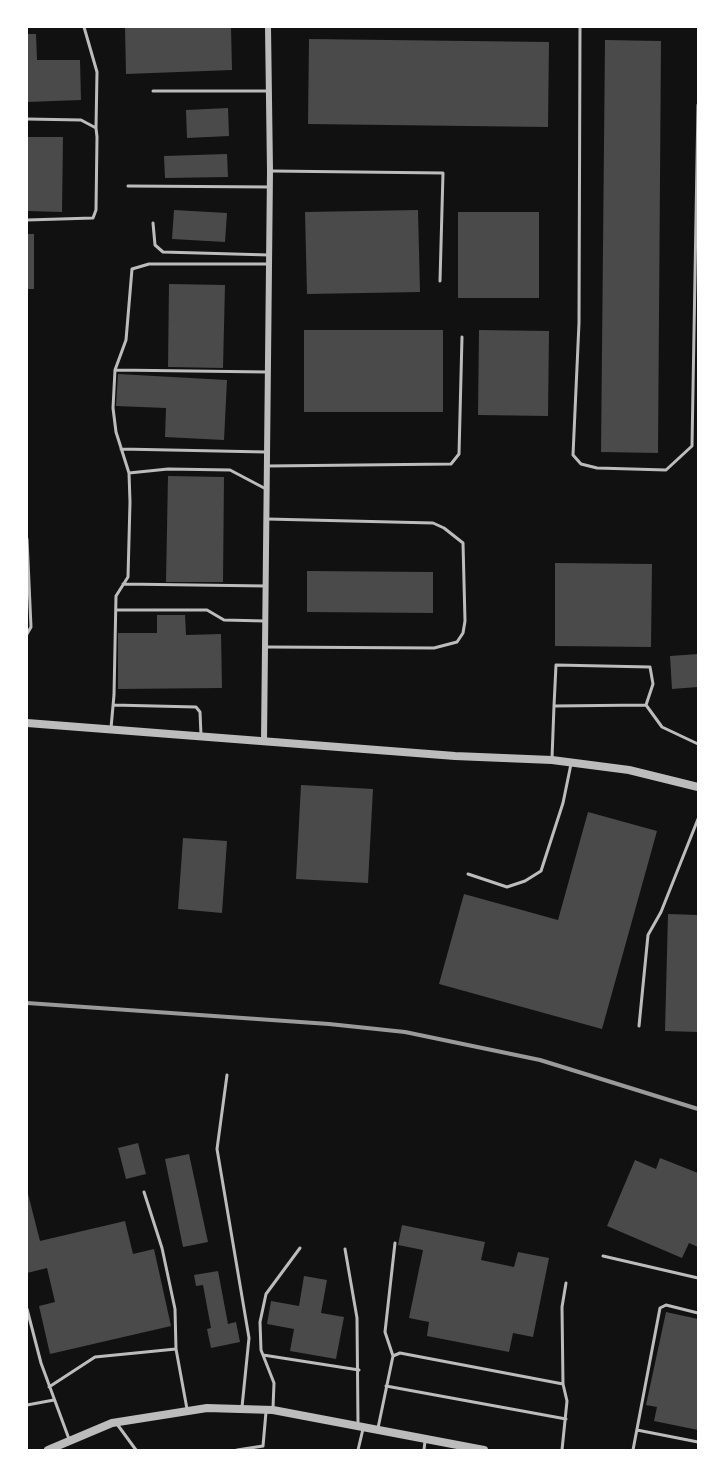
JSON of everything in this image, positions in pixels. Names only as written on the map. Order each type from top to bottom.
[{"type":"street","points":[[264,741],[270,187],[268,27]]},
{"type":"street","points":[[27,723],[455,756],[552,760],[629,770],[698,787]]},
{"type":"street","points":[[48,1450],[61,1447],[69,1439],[116,1422],[187,1411],[241,1409],[270,1410],[484,1450]]},
{"type":"lane","points":[[27,220],[93,218],[96,210],[97,72],[84,27]]},
{"type":"lane","points":[[580,27],[579,323],[573,455],[581,464],[597,468],[666,470],[692,446],[698,105]]},
{"type":"lane","points":[[153,91],[269,91]]},
{"type":"lane","points":[[27,119],[81,120],[96,128]]},
{"type":"lane","points":[[270,171],[443,173],[440,281]]},
{"type":"lane","points":[[128,186],[270,187]]},
{"type":"lane","points":[[153,224],[155,245],[163,252],[269,255]]},
{"type":"lane","points":[[110,730],[113,705],[116,596],[128,577],[129,473],[121,449],[113,408],[115,370],[126,340],[132,269],[150,264],[269,264]]},
{"type":"lane","points":[[267,466],[451,464],[459,454],[462,337]]},
{"type":"lane","points":[[115,370],[268,372]]},
{"type":"lane","points":[[121,449],[267,452]]},
{"type":"lane","points":[[129,473],[168,470],[230,470],[266,490]]},
{"type":"lane","points":[[265,647],[434,648],[457,642],[463,633],[465,621],[463,543],[444,528],[434,523],[266,519]]},
{"type":"lane","points":[[27,539],[31,627],[27,634]]},
{"type":"lane","points":[[123,584],[266,585]]},
{"type":"lane","points":[[116,610],[207,610],[224,620],[265,621]]},
{"type":"lane","points":[[552,760],[556,665],[650,667],[653,684],[646,705]]},
{"type":"lane","points":[[113,705],[196,707],[200,712],[201,737]]},
{"type":"lane","points":[[554,706],[646,705]]},
{"type":"lane","points":[[646,705],[662,727],[698,744]]},
{"type":"lane","points":[[468,874],[507,887],[525,881],[541,871],[563,803],[571,762]]},
{"type":"lane","points":[[639,1026],[648,935],[693,838],[698,819]]},
{"type":"lane","points":[[693,838],[698,840]]},
{"type":"lane","points":[[227,1076],[217,1149],[249,1338],[241,1409]]},
{"type":"lane","points":[[144,1192],[162,1248],[175,1309],[176,1349],[187,1411]]},
{"type":"lane","points":[[377,1430],[393,1356],[386,1332],[395,1243]]},
{"type":"lane","points":[[237,1450],[263,1448],[274,1383],[263,1355],[259,1333],[266,1294],[300,1248]]},
{"type":"lane","points":[[345,1249],[357,1318],[361,1426],[358,1450]]},
{"type":"lane","points":[[603,1256],[698,1278]]},
{"type":"lane","points":[[562,1450],[567,1419],[562,1306],[566,1282]]},
{"type":"lane","points":[[633,1450],[660,1308],[666,1305],[698,1313]]},
{"type":"lane","points":[[27,1310],[54,1400],[69,1439]]},
{"type":"lane","points":[[50,1387],[94,1357],[176,1349]]},
{"type":"lane","points":[[393,1356],[400,1353],[564,1386]]},
{"type":"lane","points":[[263,1355],[359,1370]]},
{"type":"lane","points":[[386,1386],[567,1419]]},
{"type":"lane","points":[[27,1405],[54,1400]]},
{"type":"lane","points":[[116,1422],[136,1450]]},
{"type":"lane","points":[[637,1430],[698,1442]]},
{"type":"lane","points":[[424,1450],[426,1439]]},
{"type":"building","points":[[125,27],[231,27],[232,70],[126,74]]},
{"type":"building","points":[[27,34],[36,34],[37,60],[80,60],[81,100],[27,102]]},
{"type":"building","points":[[309,39],[549,42],[548,127],[308,124]]},
{"type":"building","points":[[605,40],[661,41],[658,453],[601,452]]},
{"type":"building","points":[[228,108],[229,136],[187,138],[186,110]]},
{"type":"building","points":[[27,137],[63,137],[62,212],[27,211]]},
{"type":"building","points":[[227,154],[228,177],[165,178],[164,156]]},
{"type":"building","points":[[174,210],[227,213],[225,242],[172,239]]},
{"type":"building","points":[[418,210],[420,292],[307,294],[305,212]]},
{"type":"building","points":[[458,212],[539,212],[539,298],[458,298]]},
{"type":"building","points":[[27,234],[34,234],[34,289],[27,289]]},
{"type":"building","points":[[169,284],[225,285],[223,368],[168,367]]},
{"type":"building","points":[[304,330],[443,330],[443,412],[304,412]]},
{"type":"building","points":[[479,330],[549,331],[548,416],[478,415]]},
{"type":"building","points":[[118,374],[227,380],[224,440],[165,437],[166,408],[116,406]]},
{"type":"building","points":[[168,476],[224,477],[223,582],[166,582]]},
{"type":"building","points":[[555,563],[652,564],[651,647],[555,646]]},
{"type":"building","points":[[307,571],[433,572],[433,613],[307,612]]},
{"type":"building","points":[[157,615],[185,615],[186,635],[221,634],[222,688],[118,689],[118,633],[157,633]]},
{"type":"building","points":[[698,654],[698,687],[672,689],[670,656]]},
{"type":"building","points":[[301,785],[373,789],[368,883],[296,879]]},
{"type":"building","points":[[588,812],[657,831],[602,1029],[439,984],[464,894],[558,920]]},
{"type":"building","points":[[183,838],[227,841],[222,913],[178,909]]},
{"type":"building","points":[[668,914],[698,915],[698,1032],[665,1031]]},
{"type":"building","points":[[138,1143],[146,1174],[126,1179],[118,1148]]},
{"type":"building","points":[[189,1154],[208,1242],[183,1247],[165,1159]]},
{"type":"building","points":[[660,1158],[698,1173],[698,1247],[689,1243],[682,1258],[607,1226],[635,1160],[656,1169]]},
{"type":"building","points":[[27,1190],[40,1241],[125,1221],[133,1254],[154,1249],[171,1326],[50,1354],[39,1306],[55,1302],[47,1268],[27,1273]]},
{"type":"building","points":[[402,1225],[485,1242],[481,1260],[514,1267],[518,1252],[549,1258],[533,1337],[513,1333],[509,1352],[427,1336],[429,1322],[409,1318],[423,1250],[398,1245]]},
{"type":"building","points":[[218,1271],[228,1324],[236,1322],[240,1342],[211,1348],[207,1329],[211,1328],[203,1285],[196,1286],[194,1275]]},
{"type":"building","points":[[304,1276],[327,1280],[321,1313],[344,1317],[336,1359],[290,1351],[294,1329],[267,1324],[271,1301],[299,1306]]},
{"type":"building","points":[[666,1312],[698,1319],[698,1430],[654,1421],[657,1407],[646,1405]]},
{"type":"railway","points":[[27,1003],[329,1024],[405,1032],[540,1060],[698,1109]]}]
